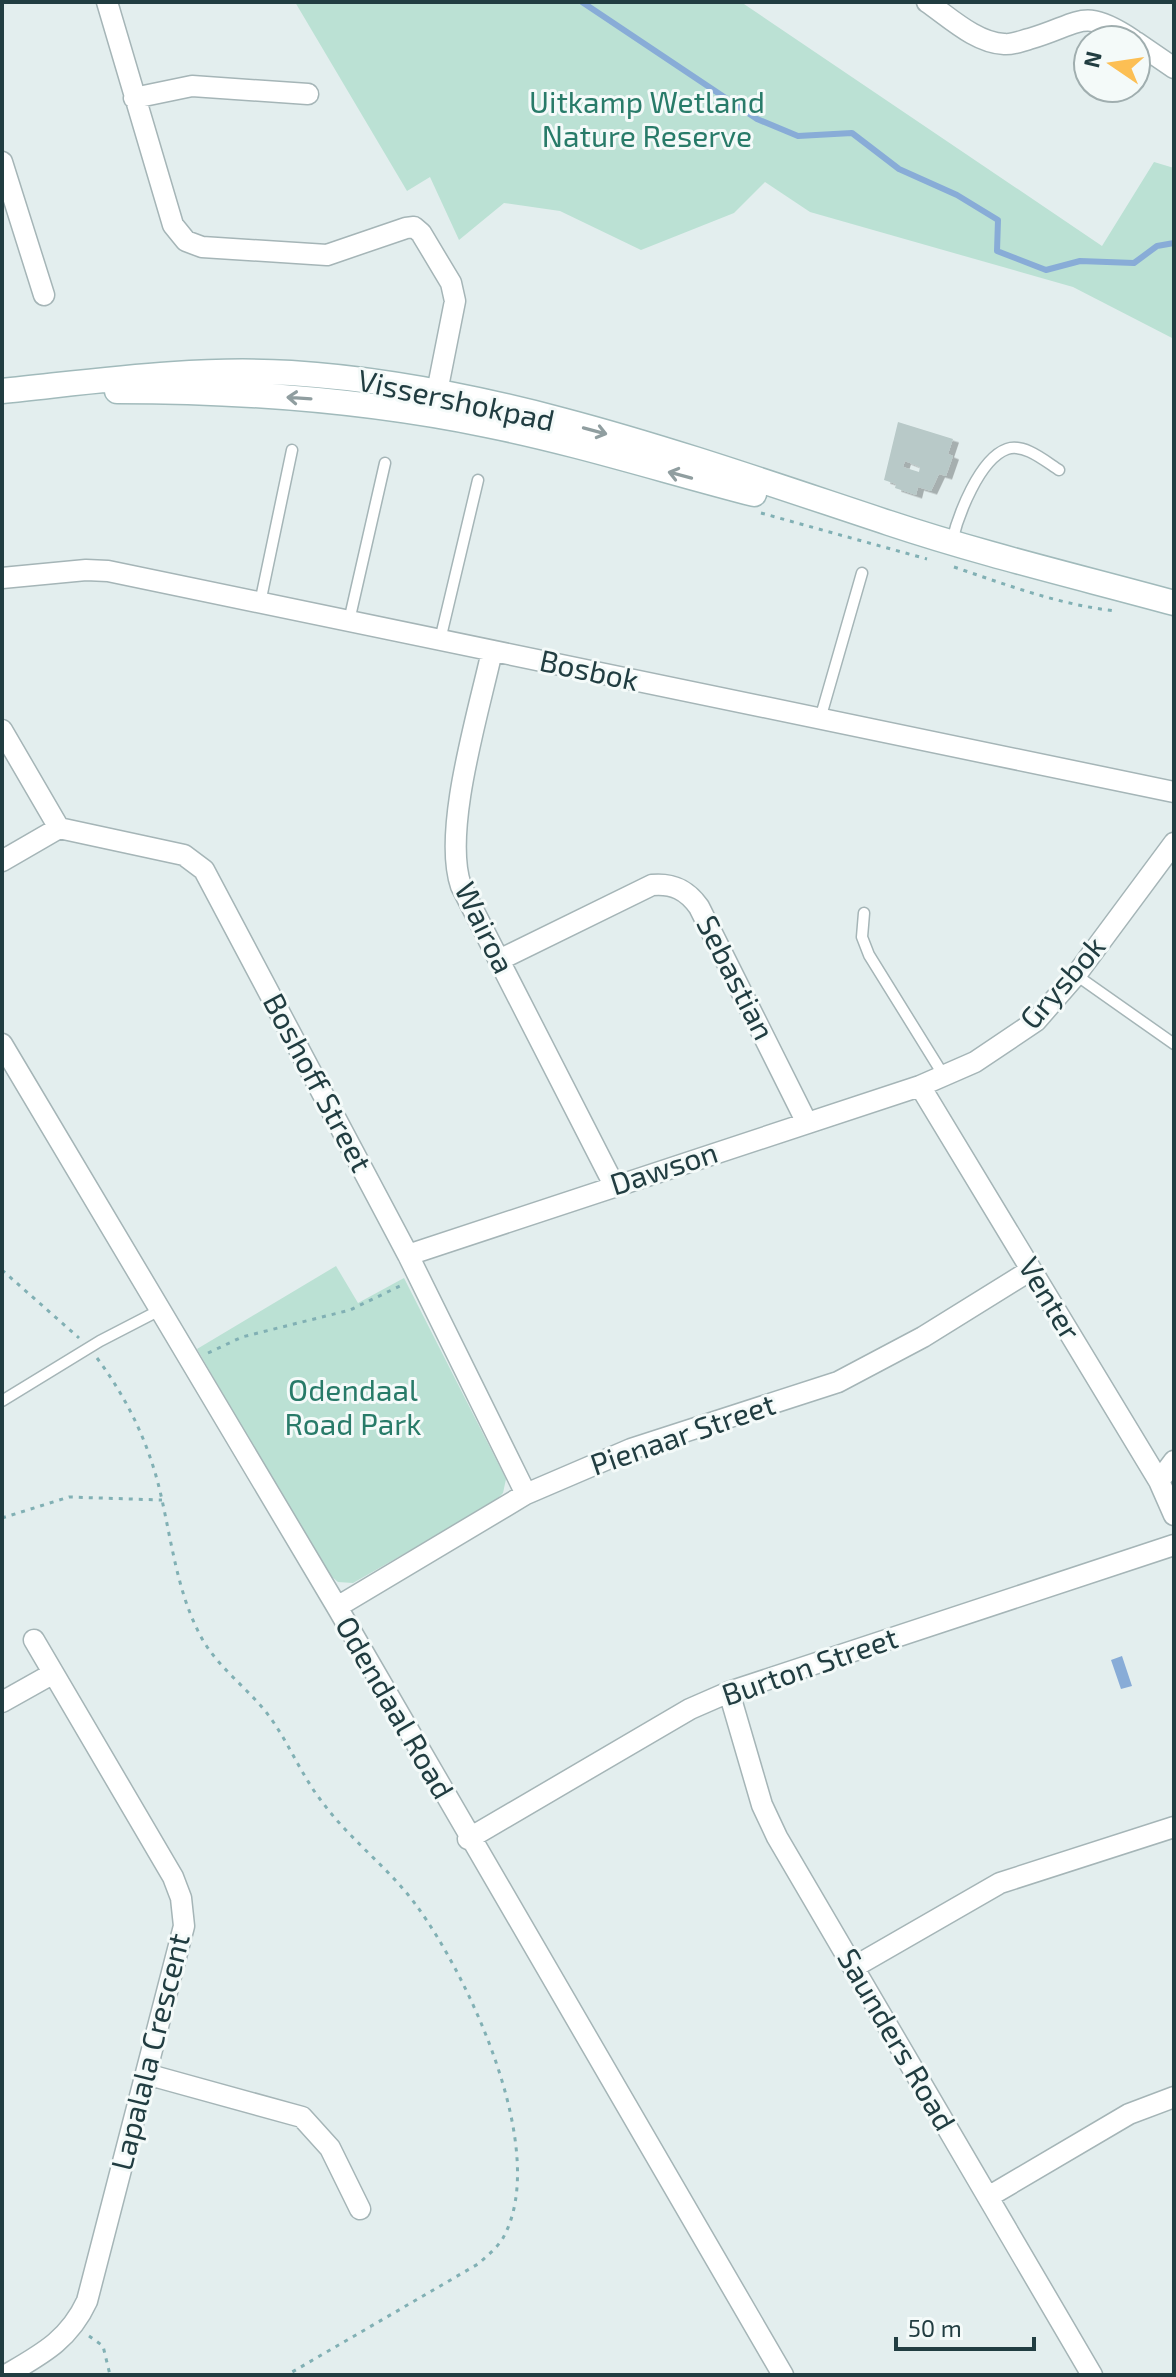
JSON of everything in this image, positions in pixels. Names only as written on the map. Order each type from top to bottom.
[{"type":"main road","name":"Vissershokpad","points":[[4,391],[126,375],[219,371],[337,377],[435,404],[526,412],[693,459],[893,524],[1174,603]]},
{"type":"street","points":[[107,2],[173,225],[186,241],[202,247],[319,256],[338,253],[406,228],[418,230],[451,283],[455,301],[435,404]]},
{"type":"street","points":[[927,2],[962,27],[1004,44],[1043,35],[1086,18],[1106,24]]},
{"type":"street","points":[[1152,53],[1174,68]]},
{"type":"street","points":[[134,98],[192,86],[308,94]]},
{"type":"street","points":[[2,162],[9,208],[44,295]]},
{"type":"street","name":"Bosbok","points":[[2,578],[94,570],[1174,792]]},
{"type":"street","name":"Wairoa","points":[[492,651],[455,828],[453,852],[461,886],[614,1185]]},
{"type":"street","points":[[2,730],[59,828],[2,861]]},
{"type":"street","name":"Boshoff Street","points":[[59,828],[184,855],[204,870],[408,1255],[526,1494]]},
{"type":"street","name":"Grysbok","points":[[920,1086],[975,1062],[1036,1021],[1076,975],[1174,843]]},
{"type":"street","name":"Sebastian","points":[[499,960],[652,885],[668,885],[685,892],[699,907],[807,1123]]},
{"type":"street","name":"Odendaal Road","points":[[2,1044],[337,1607],[468,1839],[783,2375]]},
{"type":"street","name":"Dawson","points":[[408,1255],[920,1086]]},
{"type":"street","name":"Venter","points":[[920,1086],[1159,1481],[1174,1515]]},
{"type":"street","name":"Pienaar Street","points":[[337,1607],[526,1494],[631,1449],[838,1382],[899,1351],[1031,1270]]},
{"type":"street","points":[[1159,1481],[1174,1461]]},
{"type":"street","name":"Burton Street","points":[[468,1839],[690,1709],[729,1692],[1174,1545]]},
{"type":"street","name":"Lapalala Crescent","points":[[6,2375],[58,2344],[75,2325],[87,2301],[181,1944],[181,1898],[173,1877],[34,1640]]},
{"type":"street","points":[[2,1702],[52,1674]]},
{"type":"street","name":"Saunders Road","points":[[729,1692],[762,1805],[777,1837],[1092,2375]]},
{"type":"street","points":[[854,1967],[1000,1883],[1174,1827]]},
{"type":"street","points":[[146,2074],[302,2117],[330,2148],[360,2209]]},
{"type":"street","points":[[988,2197],[1129,2114],[1174,2097]]},
{"type":"lane","points":[[952,541],[961,505],[997,455],[1007,449],[1030,452],[1059,470]]},
{"type":"lane","points":[[260,603],[292,450]]},
{"type":"lane","points":[[349,621],[385,463]]},
{"type":"lane","points":[[440,640],[478,480]]},
{"type":"lane","points":[[820,719],[862,573]]},
{"type":"lane","points":[[864,913],[862,937],[869,955],[944,1076]]},
{"type":"lane","points":[[1076,975],[1174,1044]]},
{"type":"lane","points":[[2,1401],[89,1348],[160,1310]]},
{"type":"path","points":[[760,513],[939,562]]},
{"type":"path","points":[[953,567],[1025,591],[1091,608],[1120,611]]},
{"type":"path","points":[[2,1270],[89,1348],[136,1421],[162,1500],[183,1590],[209,1650],[278,1728],[331,1814],[382,1864],[417,1906],[465,1985],[505,2094],[518,2169],[503,2239],[478,2264],[287,2375]]},
{"type":"path","points":[[191,1361],[242,1337],[350,1310],[418,1278]]},
{"type":"path","points":[[2,1518],[69,1497],[162,1500]]},
{"type":"path","points":[[75,2325],[101,2342],[110,2375]]},
{"type":"green space","name":"Uitkamp Wetland Nature Reserve","points":[[295,2],[741,2],[1102,246],[1154,162],[1174,168],[1174,339],[1073,287],[810,212],[765,182],[734,213],[641,250],[560,211],[504,203],[459,240],[430,177],[407,191]]},
{"type":"green space","name":"Odendaal Road Park","points":[[336,1266],[358,1303],[404,1278],[506,1479],[503,1493],[493,1503],[353,1583],[338,1582],[326,1572],[197,1349]]},
{"type":"water","points":[[1122,1656],[1132,1686],[1121,1689],[1111,1660]]},
{"type":"building","points":[[898,422],[953,439],[948,454],[953,456],[946,476],[939,474],[931,491],[918,487],[916,495],[895,488],[896,484],[884,480]],"holes":[[[905,461],[920,467],[919,472],[903,467]]]},
{"type":"waterway","points":[[582,2],[757,119],[798,136],[852,133],[899,169],[957,195],[998,220],[997,251],[1046,270],[1080,261],[1134,263],[1157,246],[1174,243]]}]
